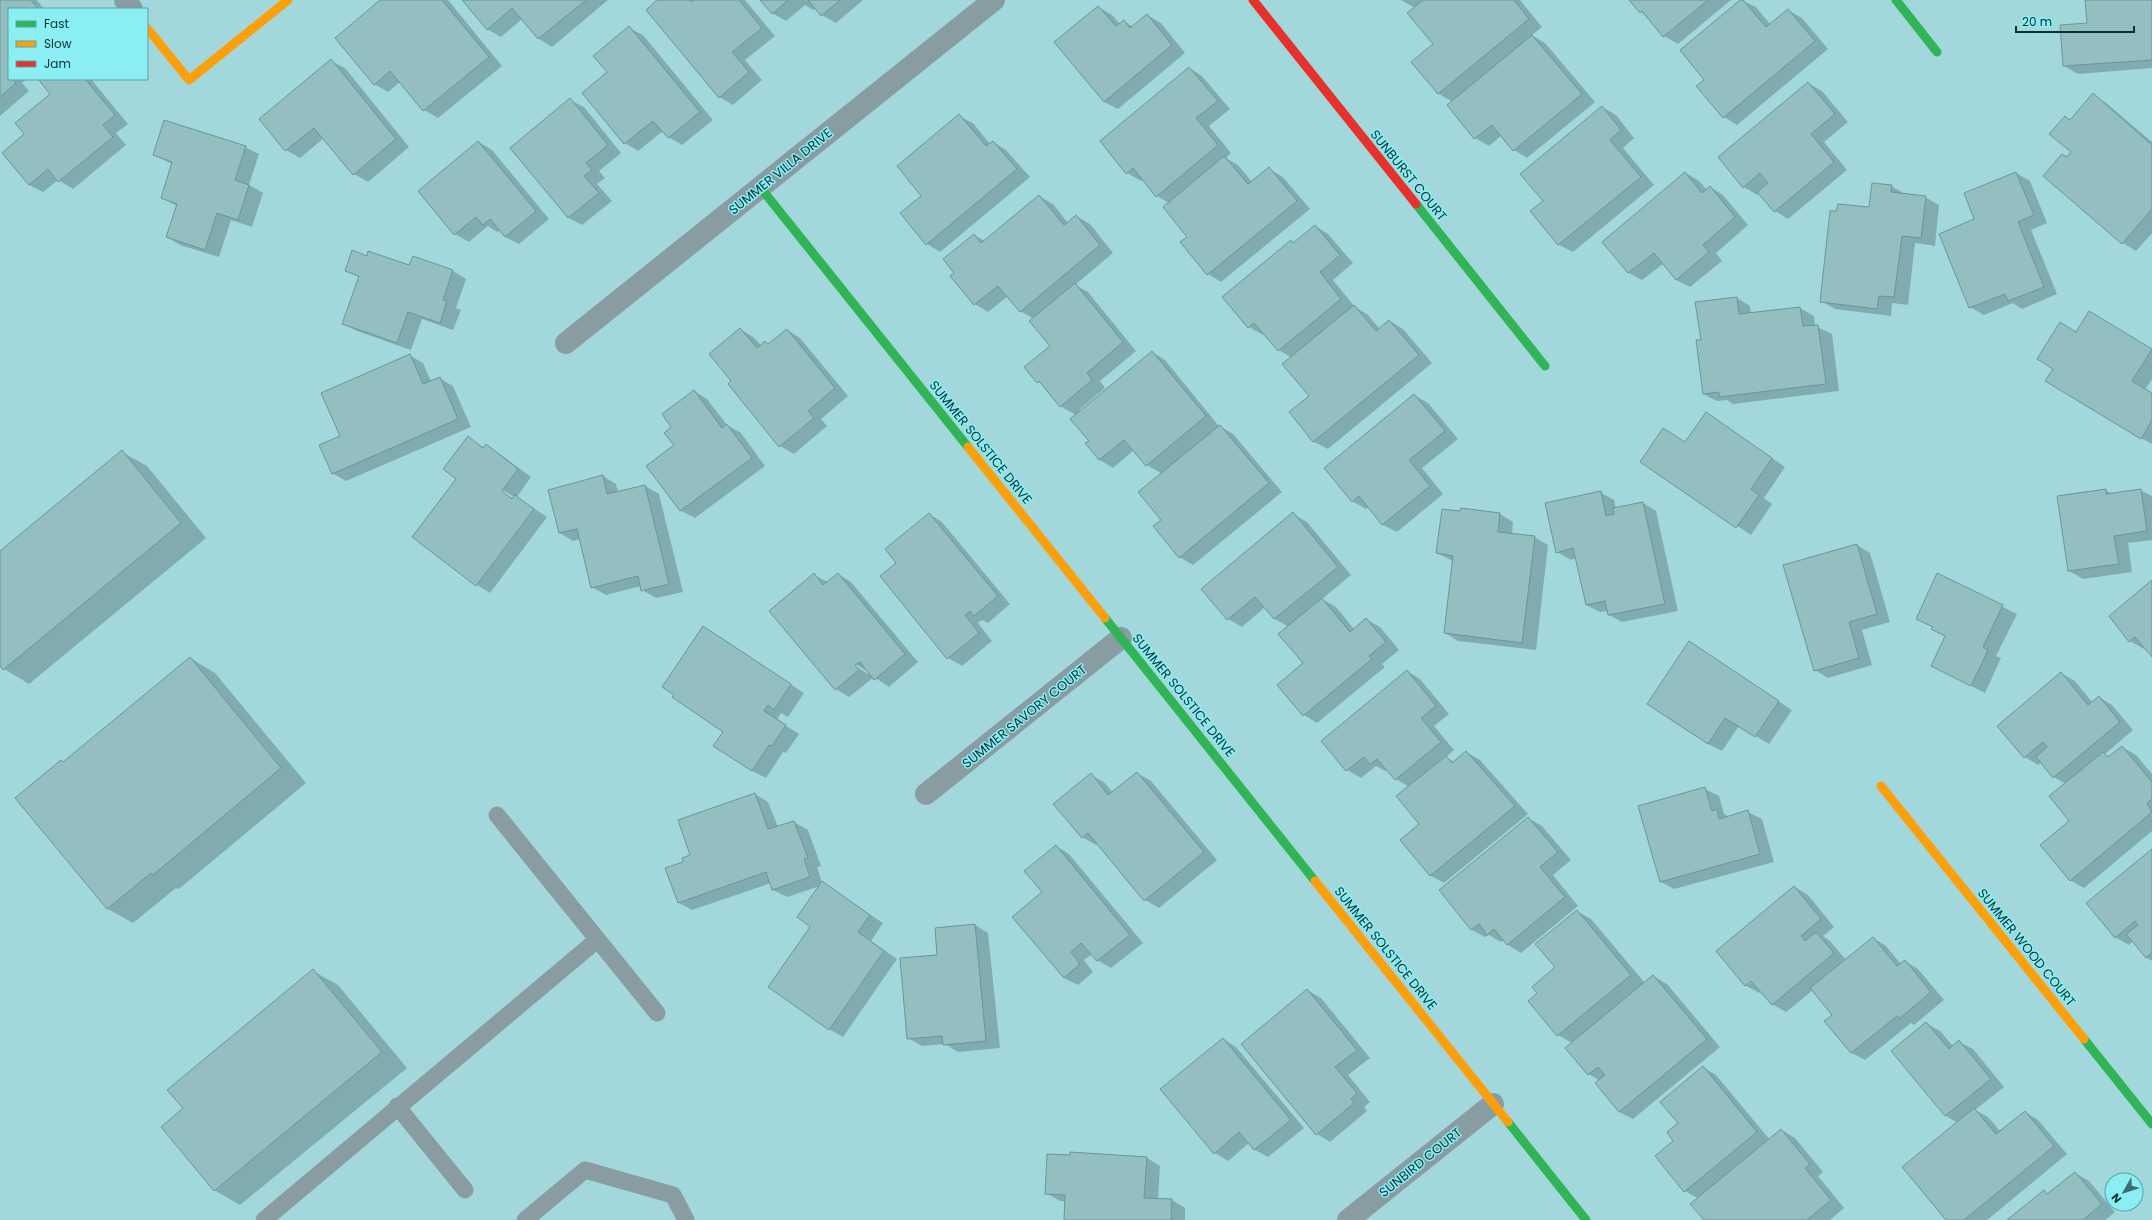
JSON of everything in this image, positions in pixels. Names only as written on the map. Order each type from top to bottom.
[{"type":"street","points":[[125,0],[131,8]]},
{"type":"street","points":[[148,29],[189,80],[288,0]]},
{"type":"street","name":"SUMMER VILLA DRIVE","points":[[566,343],[994,0]]},
{"type":"street","name":"SUNBURST COURT","points":[[1253,0],[1545,366]]},
{"type":"street","points":[[1896,0],[1937,52]]},
{"type":"street","name":"SUMMER SOLSTICE DRIVE","points":[[760,187],[1586,1220]]},
{"type":"street","name":"SUMMER SAVORY COURT","points":[[926,794],[1121,638]]},
{"type":"street","name":"SUMMER WOOD COURT","points":[[1881,786],[2152,1124]]},
{"type":"street","name":"SUNBIRD COURT","points":[[1348,1220],[1493,1104]]},
{"type":"lane","points":[[497,814],[657,1013]]},
{"type":"lane","points":[[264,1220],[597,940]]},
{"type":"lane","points":[[398,1106],[466,1190]]},
{"type":"lane","points":[[525,1220],[585,1170],[673,1195],[686,1220]]},
{"type":"building","points":[[0,0],[31,0],[37,8],[8,8],[8,80],[14,80],[16,83],[0,97]]},
{"type":"building","points":[[380,0],[442,0],[489,57],[423,111],[390,71],[374,85],[335,38]]},
{"type":"building","points":[[462,0],[586,0],[538,39],[512,8],[487,30]]},
{"type":"building","points":[[657,0],[689,0],[691,2],[694,0],[739,0],[762,28],[732,52],[749,72],[719,98],[646,10]]},
{"type":"building","points":[[760,0],[788,0],[772,14]]},
{"type":"building","points":[[808,0],[840,0],[821,16]]},
{"type":"building","points":[[1423,0],[1514,0],[1529,19],[1438,94],[1411,62],[1433,44],[1407,13]]},
{"type":"building","points":[[1629,0],[1708,0],[1663,37],[1642,11],[1640,13]]},
{"type":"building","points":[[1740,0],[1743,0],[1766,27],[1788,9],[1815,41],[1723,118],[1696,86],[1704,80],[1680,50]]},
{"type":"building","points":[[2085,0],[2152,0],[2152,60],[2063,66],[2060,25],[2087,23]]},
{"type":"building","points":[[1098,6],[1116,26],[1124,20],[1130,28],[1147,14],[1172,45],[1104,102],[1054,42]]},
{"type":"building","points":[[629,26],[700,112],[668,138],[653,121],[624,144],[582,93],[607,72],[593,56]]},
{"type":"building","points":[[1532,35],[1582,94],[1513,151],[1492,125],[1474,139],[1447,105]]},
{"type":"building","points":[[331,59],[396,139],[353,175],[314,128],[285,151],[259,119]]},
{"type":"building","points":[[1189,67],[1218,101],[1196,118],[1218,145],[1156,197],[1133,168],[1126,174],[1100,141]]},
{"type":"building","points":[[39,80],[86,80],[115,115],[103,125],[113,137],[58,182],[48,169],[29,185],[2,153],[24,134],[15,123],[50,94]]},
{"type":"building","points":[[1808,82],[1835,114],[1811,134],[1834,162],[1774,212],[1757,192],[1768,183],[1760,173],[1743,188],[1718,157]]},
{"type":"building","points":[[2093,93],[2152,145],[2152,209],[2122,244],[2043,176],[2062,154],[2067,157],[2071,152],[2049,134],[2065,116],[2070,120]]},
{"type":"building","points":[[570,98],[608,145],[586,163],[592,170],[584,176],[599,193],[568,218],[510,148]]},
{"type":"building","points":[[1602,106],[1621,130],[1610,140],[1641,177],[1558,245],[1530,211],[1543,201],[1520,174]]},
{"type":"building","points":[[959,114],[986,146],[993,141],[1017,169],[926,245],[900,213],[921,196],[897,166]]},
{"type":"building","points":[[164,120],[246,146],[235,180],[249,185],[238,220],[217,213],[205,250],[166,237],[177,204],[161,198],[172,162],[153,155]]},
{"type":"building","points":[[478,141],[536,211],[505,237],[490,219],[483,225],[476,217],[454,235],[418,191]]},
{"type":"building","points":[[1224,156],[1248,184],[1269,167],[1297,201],[1207,275],[1180,242],[1187,237],[1163,207]]},
{"type":"building","points":[[1685,172],[1702,193],[1710,186],[1735,217],[1703,245],[1709,252],[1676,280],[1654,253],[1628,273],[1602,242]]},
{"type":"building","points":[[2016,172],[2034,215],[2018,222],[2044,287],[2008,301],[2005,294],[1969,308],[1939,234],[1974,219],[1964,193]]},
{"type":"building","points":[[1872,183],[1892,185],[1891,192],[1926,196],[1921,238],[1902,236],[1894,297],[1879,296],[1877,309],[1820,302],[1830,211],[1836,211],[1838,204],[1869,207]]},
{"type":"building","points":[[1039,195],[1064,225],[1076,215],[1100,245],[1020,312],[998,286],[974,305],[950,276],[954,273],[943,259],[974,234],[981,243]]},
{"type":"building","points":[[1315,225],[1340,255],[1320,272],[1341,299],[1278,351],[1254,323],[1248,328],[1222,297],[1291,240],[1293,243]]},
{"type":"building","points":[[352,250],[367,256],[368,251],[409,265],[413,256],[453,270],[443,300],[447,301],[440,323],[408,312],[397,343],[342,324],[359,276],[345,271]]},
{"type":"building","points":[[1075,283],[1123,342],[1087,373],[1092,380],[1060,407],[1039,381],[1037,383],[1024,367],[1050,346],[1029,321]]},
{"type":"building","points":[[1737,297],[1739,314],[1800,307],[1803,326],[1818,325],[1826,384],[1719,397],[1719,392],[1703,394],[1696,340],[1701,340],[1695,302]]},
{"type":"building","points":[[1354,305],[1376,331],[1389,320],[1419,355],[1313,442],[1289,412],[1309,396],[1282,364]]},
{"type":"building","points":[[2089,311],[2152,349],[2132,381],[2152,393],[2152,420],[2141,439],[2045,381],[2053,369],[2037,359],[2060,322],[2076,332]]},
{"type":"building","points":[[740,328],[757,348],[765,341],[768,344],[787,329],[835,388],[808,411],[814,418],[779,447],[728,384],[731,381],[709,354]]},
{"type":"building","points":[[1152,351],[1206,416],[1146,466],[1124,440],[1099,460],[1085,443],[1089,441],[1070,419]]},
{"type":"building","points":[[410,354],[423,384],[440,377],[458,419],[332,474],[319,445],[340,436],[321,393]]},
{"type":"building","points":[[694,390],[722,428],[727,424],[752,458],[680,511],[646,466],[674,445],[664,433],[671,427],[662,414]]},
{"type":"building","points":[[1414,394],[1445,431],[1409,460],[1430,486],[1382,525],[1359,496],[1352,502],[1324,468]]},
{"type":"building","points":[[1706,412],[1772,458],[1751,489],[1759,495],[1736,528],[1640,462],[1663,428],[1685,442]]},
{"type":"building","points":[[1220,425],[1269,483],[1179,558],[1153,526],[1161,520],[1138,492]]},
{"type":"building","points":[[468,436],[483,448],[486,444],[518,469],[502,491],[512,499],[515,495],[534,509],[476,586],[412,537],[456,479],[443,469]]},
{"type":"building","points":[[122,450],[181,523],[3,670],[0,666],[0,551]]},
{"type":"building","points":[[603,475],[607,494],[645,485],[669,584],[641,591],[638,576],[591,588],[577,529],[559,533],[548,490]]},
{"type":"building","points":[[2106,489],[2106,494],[2141,489],[2147,531],[2114,536],[2119,564],[2068,571],[2057,496]]},
{"type":"building","points":[[1601,491],[1606,516],[1614,514],[1613,508],[1643,502],[1665,604],[1608,615],[1605,601],[1586,605],[1573,548],[1556,553],[1545,503]]},
{"type":"building","points":[[1461,508],[1500,513],[1498,532],[1535,536],[1522,643],[1444,633],[1453,556],[1436,553],[1442,509],[1460,511]]},
{"type":"building","points":[[1293,512],[1338,567],[1274,619],[1255,597],[1227,620],[1201,589]]},
{"type":"building","points":[[929,513],[998,596],[974,616],[970,611],[965,615],[979,633],[947,659],[880,576],[896,563],[885,549]]},
{"type":"building","points":[[1857,544],[1877,614],[1849,622],[1859,658],[1814,671],[1783,565]]},
{"type":"building","points":[[814,573],[823,585],[838,573],[905,654],[874,680],[860,662],[855,665],[859,670],[835,690],[769,611]]},
{"type":"building","points":[[1937,573],[2003,605],[1983,647],[1988,650],[1971,686],[1931,666],[1945,636],[1931,629],[1933,627],[1916,619]]},
{"type":"building","points":[[2152,580],[2152,657],[2135,637],[2129,642],[2109,616]]},
{"type":"building","points":[[1322,598],[1350,632],[1366,618],[1386,642],[1369,656],[1372,659],[1303,716],[1277,685],[1303,663],[1278,634]]},
{"type":"building","points":[[703,626],[791,684],[774,710],[768,705],[764,711],[786,725],[772,746],[769,745],[752,771],[713,746],[723,732],[672,697],[674,695],[662,687]]},
{"type":"building","points":[[1689,641],[1779,701],[1755,737],[1725,718],[1708,744],[1647,704]]},
{"type":"building","points":[[190,657],[281,768],[153,875],[151,873],[107,909],[15,798],[61,760],[63,762]]},
{"type":"building","points":[[1407,670],[1436,706],[1421,718],[1441,742],[1395,780],[1377,759],[1370,764],[1364,757],[1346,771],[1321,741]]},
{"type":"building","points":[[2061,672],[2088,705],[2099,696],[2120,722],[2053,778],[2036,757],[2047,747],[2043,742],[2024,758],[1997,726]]},
{"type":"building","points":[[2122,746],[2152,782],[2152,799],[2147,803],[2152,812],[2070,881],[2040,845],[2069,821],[2049,796],[2103,752],[2108,757]]},
{"type":"building","points":[[1466,751],[1515,806],[1430,876],[1400,840],[1419,824],[1396,796],[1446,756],[1452,763]]},
{"type":"building","points":[[1137,772],[1204,852],[1144,901],[1088,833],[1082,838],[1053,804],[1091,773],[1108,795]]},
{"type":"building","points":[[1705,787],[1712,811],[1717,809],[1719,819],[1748,810],[1760,854],[1660,882],[1638,806]]},
{"type":"building","points":[[755,793],[768,829],[794,821],[808,858],[804,859],[810,877],[772,890],[766,872],[678,903],[665,868],[683,862],[682,858],[690,855],[678,820]]},
{"type":"building","points":[[1528,817],[1558,852],[1540,867],[1565,897],[1507,945],[1494,929],[1487,935],[1479,924],[1471,930],[1439,890]]},
{"type":"building","points":[[1056,845],[1130,935],[1097,961],[1081,943],[1071,952],[1080,964],[1064,978],[1012,917],[1042,892],[1024,871]]},
{"type":"building","points":[[2152,849],[2152,953],[2146,958],[2126,934],[2138,925],[2135,921],[2115,938],[2086,903]]},
{"type":"building","points":[[822,881],[870,915],[858,932],[884,951],[829,1030],[768,987],[810,927],[797,917]]},
{"type":"building","points":[[1794,886],[1821,919],[1801,936],[1805,941],[1816,932],[1834,953],[1772,1005],[1751,981],[1745,986],[1716,951]]},
{"type":"building","points":[[1577,910],[1631,975],[1557,1036],[1528,1001],[1537,993],[1532,987],[1555,967],[1535,944]]},
{"type":"building","points":[[975,924],[986,1041],[943,1045],[942,1036],[907,1039],[900,958],[937,955],[935,928]]},
{"type":"building","points":[[1873,937],[1897,966],[1905,960],[1931,992],[1900,1018],[1897,1016],[1851,1053],[1824,1021],[1832,1015],[1810,988]]},
{"type":"building","points":[[313,969],[382,1052],[214,1191],[161,1127],[183,1108],[167,1090]]},
{"type":"building","points":[[1653,975],[1707,1039],[1619,1112],[1595,1083],[1605,1075],[1598,1067],[1588,1075],[1565,1048]]},
{"type":"building","points":[[1307,989],[1357,1050],[1335,1067],[1357,1093],[1351,1099],[1354,1103],[1316,1135],[1241,1044]]},
{"type":"building","points":[[1926,1022],[1949,1049],[1959,1040],[1991,1079],[1945,1116],[1891,1051]]},
{"type":"building","points":[[1223,1038],[1291,1120],[1254,1150],[1239,1132],[1214,1154],[1160,1089]]},
{"type":"building","points":[[1703,1066],[1757,1132],[1684,1192],[1655,1156],[1673,1141],[1667,1132],[1678,1123],[1660,1102]]},
{"type":"building","points":[[1974,1108],[1996,1134],[2025,1111],[2054,1146],[1964,1220],[1946,1220],[1902,1167]]},
{"type":"building","points":[[1781,1129],[1810,1164],[1805,1168],[1831,1200],[1807,1220],[1704,1220],[1690,1204]]},
{"type":"building","points":[[1070,1152],[1147,1157],[1144,1198],[1172,1199],[1171,1220],[1064,1220],[1065,1195],[1045,1194],[1047,1154],[1070,1155]]},
{"type":"building","points":[[2075,1172],[2102,1204],[2083,1220],[2007,1220],[2044,1190],[2047,1194]]},
{"type":"traffic: fast","points":[[1896,0],[1937,52]]},
{"type":"traffic: fast","points":[[760,187],[968,447]]},
{"type":"traffic: fast","points":[[1416,204],[1545,366]]},
{"type":"traffic: fast","points":[[1105,618],[1315,881]]},
{"type":"traffic: fast","points":[[2084,1039],[2152,1124]]},
{"type":"traffic: fast","points":[[1508,1122],[1586,1220]]},
{"type":"traffic: slow","points":[[148,29],[189,80],[288,0]]},
{"type":"traffic: slow","points":[[968,447],[1105,618]]},
{"type":"traffic: slow","points":[[1881,786],[2084,1039]]},
{"type":"traffic: slow","points":[[1315,881],[1508,1122]]},
{"type":"traffic: jam","points":[[1253,0],[1416,204]]}]
